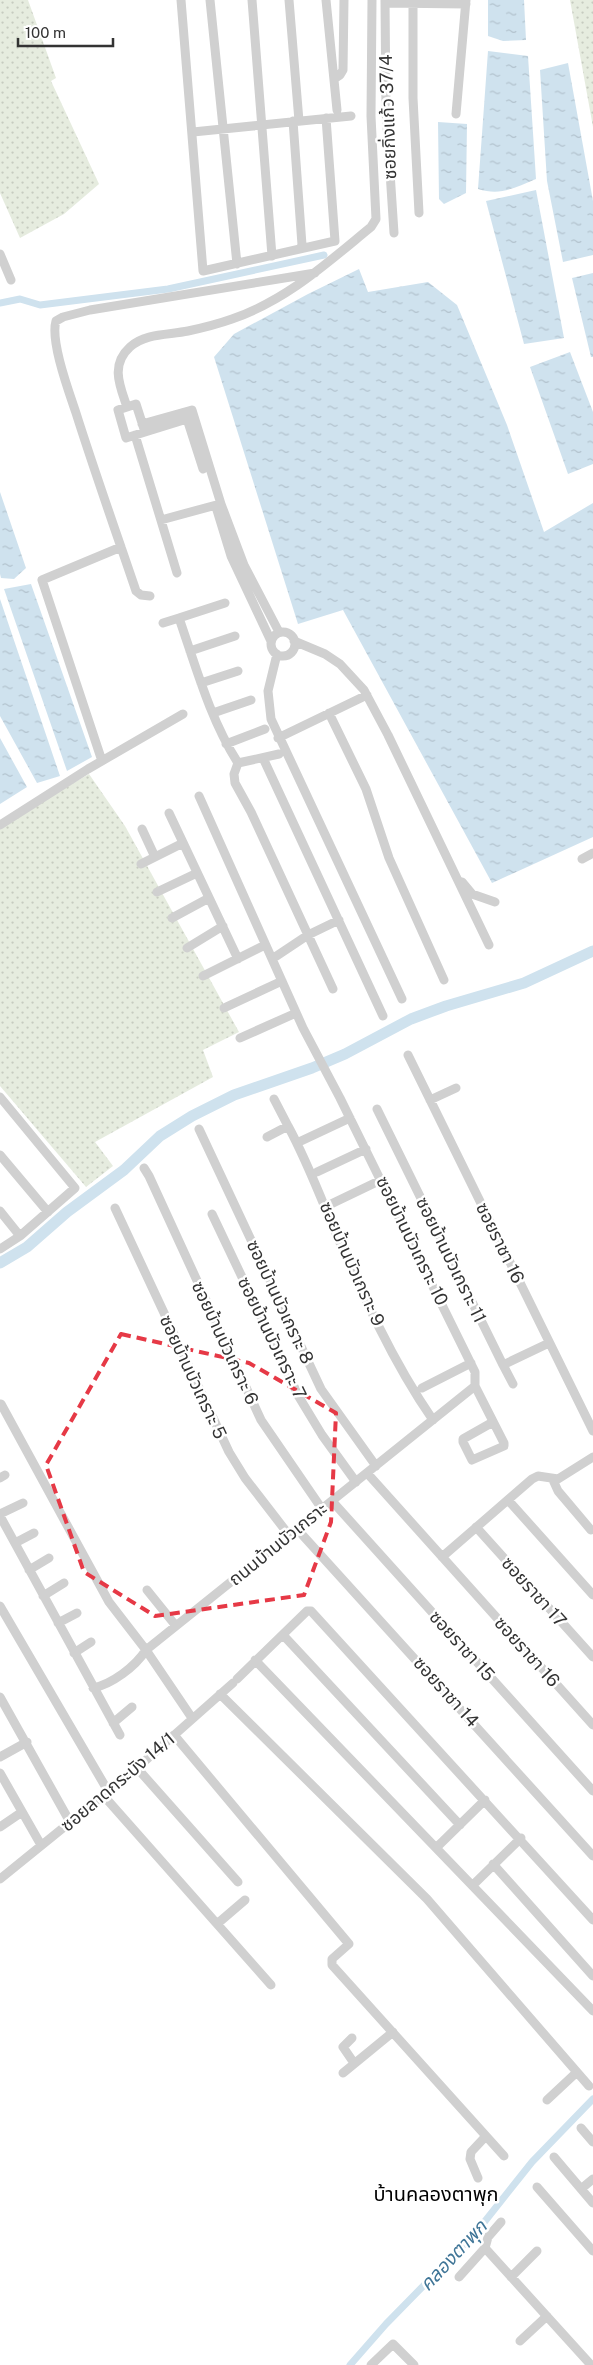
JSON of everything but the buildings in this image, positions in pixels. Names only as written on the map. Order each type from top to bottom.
[{"type":"street","points":[[181,0],[203,271],[335,241],[326,118]]},
{"type":"street","points":[[210,0],[225,128],[237,264]]},
{"type":"street","points":[[252,0],[272,256]]},
{"type":"street","points":[[289,0],[302,245],[300,248]]},
{"type":"street","points":[[326,0],[337,110]]},
{"type":"street","points":[[334,80],[340,75],[342,70],[344,0]]},
{"type":"street","points":[[127,407],[117,371],[121,358],[130,346],[146,338],[188,331],[233,319],[295,288],[315,274],[371,227],[376,219],[371,116],[372,0]]},
{"type":"street","points":[[385,2],[466,2],[456,114]]},
{"type":"street","name":"ซอยกิ่งแก้ว 37/4","points":[[385,2],[386,111],[394,233]]},
{"type":"street","points":[[413,2],[413,98],[420,213]]},
{"type":"street","points":[[193,132],[351,116]]},
{"type":"street","points":[[0,254],[11,280]]},
{"type":"street","points":[[150,596],[141,595],[136,591],[64,376],[54,329],[56,321],[63,317],[90,310],[315,274]]},
{"type":"street","points":[[144,428],[136,404],[118,410],[126,438],[135,435],[144,428],[192,410],[192,422],[232,556],[271,641],[272,648],[277,654],[284,656],[291,652],[294,641]]},
{"type":"street","points":[[135,435],[177,573]]},
{"type":"street","points":[[160,520],[218,505]]},
{"type":"street","points":[[218,505],[244,565],[279,632]]},
{"type":"street","points":[[102,761],[42,580],[121,547]]},
{"type":"street","points":[[163,623],[225,603]]},
{"type":"street","points":[[179,618],[213,713],[226,744],[238,763]]},
{"type":"street","points":[[271,641],[279,632]]},
{"type":"street","points":[[279,632],[290,634],[294,641],[325,654],[340,664],[367,695],[489,945]]},
{"type":"street","points":[[190,651],[235,636]]},
{"type":"street","points":[[277,654],[268,691],[271,719],[278,738],[402,999]]},
{"type":"street","points":[[202,683],[238,671]]},
{"type":"street","points":[[278,738],[367,695]]},
{"type":"street","points":[[213,713],[251,700]]},
{"type":"street","points":[[328,713],[366,789],[389,858],[444,980]]},
{"type":"street","points":[[0,825],[102,761],[183,714]]},
{"type":"street","points":[[226,744],[265,729]]},
{"type":"street","points":[[238,763],[279,754]]},
{"type":"street","points":[[263,758],[383,1016]]},
{"type":"street","points":[[238,763],[234,774],[235,782],[333,989]]},
{"type":"street","name":"ซอยบ้านบัวเกราะ 10","points":[[199,796],[303,1028],[366,1149],[475,1372],[475,1386],[493,1422],[504,1446],[472,1460],[463,1442],[464,1439],[493,1422]]},
{"type":"street","points":[[169,813],[238,959]]},
{"type":"street","points":[[142,829],[155,857]]},
{"type":"street","points":[[140,864],[183,843]]},
{"type":"street","points":[[582,859],[593,853]]},
{"type":"street","points":[[157,892],[198,873]]},
{"type":"street","points":[[455,874],[472,894],[495,902]]},
{"type":"street","points":[[172,918],[209,898]]},
{"type":"street","points":[[272,959],[308,935],[339,920]]},
{"type":"street","points":[[187,948],[223,926]]},
{"type":"street","points":[[203,976],[265,944]]},
{"type":"street","points":[[224,1008],[282,981]]},
{"type":"street","points":[[240,1038],[296,1013]]},
{"type":"street","name":"ซอยราชา 16","points":[[408,1055],[593,1431]]},
{"type":"street","points":[[430,1100],[456,1088]]},
{"type":"street","points":[[0,1096],[75,1186],[74,1190],[20,1236],[0,1249]]},
{"type":"street","name":"ซอยบ้านบัวเกราะ 9","points":[[274,1099],[321,1196],[359,1285],[414,1392],[433,1420]]},
{"type":"street","name":"ซอยบ้านบัวเกราะ 11","points":[[376,1109],[513,1384]]},
{"type":"street","points":[[301,1141],[350,1118]]},
{"type":"street","points":[[267,1137],[288,1126]]},
{"type":"street","name":"ซอยบ้านบัวเกราะ 8","points":[[199,1129],[321,1389],[376,1466]]},
{"type":"street","points":[[317,1172],[366,1149]]},
{"type":"street","points":[[0,1155],[48,1212]]},
{"type":"street","name":"ซอยบ้านบัวเกราะ 6","points":[[144,1168],[261,1420],[322,1509]]},
{"type":"street","points":[[331,1204],[381,1180]]},
{"type":"street","name":"ซอยบ้านบัวเกราะ 5","points":[[114,1208],[229,1452],[245,1478],[289,1535]]},
{"type":"street","points":[[0,1211],[20,1236]]},
{"type":"street","name":"ซอยบ้านบัวเกราะ 7","points":[[212,1214],[299,1397],[322,1435],[356,1482]]},
{"type":"street","points":[[503,1365],[549,1343]]},
{"type":"street","points":[[422,1388],[471,1363]]},
{"type":"street","name":"ถนนบ้านบัวเกราะ","points":[[93,1688],[109,1682],[141,1658],[146,1650],[475,1386]]},
{"type":"street","points":[[2,1404],[110,1602],[146,1650],[192,1718]]},
{"type":"street","points":[[442,1557],[538,1476],[553,1480],[562,1478],[593,1457]]},
{"type":"street","name":"ซอยราชา 16","points":[[367,1473],[593,1725]]},
{"type":"street","points":[[553,1480],[558,1491],[591,1530]]},
{"type":"street","points":[[508,1500],[593,1595]]},
{"type":"street","name":"ซอยราชา 15","points":[[332,1501],[593,1791]]},
{"type":"street","points":[[23,1502],[0,1515],[120,1735]]},
{"type":"street","name":"ซอยราชา 17","points":[[476,1527],[593,1657]]},
{"type":"street","name":"ซอยราชา 14","points":[[297,1529],[593,1856]]},
{"type":"street","points":[[15,1543],[34,1533]]},
{"type":"street","points":[[29,1570],[49,1558]]},
{"type":"street","points":[[43,1596],[64,1584]]},
{"type":"street","points":[[147,1590],[176,1626]]},
{"type":"street","points":[[0,1606],[106,1793],[216,1924],[271,1985]]},
{"type":"street","name":"ซอยลาดกระบัง 14/1","points":[[0,1880],[137,1768],[235,1681],[255,1660],[284,1636],[307,1611],[311,1612],[485,1800]]},
{"type":"street","points":[[58,1623],[77,1613]]},
{"type":"street","points":[[284,1636],[460,1825]]},
{"type":"street","points":[[74,1653],[91,1642]]},
{"type":"street","points":[[255,1660],[593,2011]]},
{"type":"street","points":[[220,1694],[427,1899],[589,2086]]},
{"type":"street","points":[[0,1696],[70,1822]]},
{"type":"street","points":[[113,1723],[132,1707]]},
{"type":"street","points":[[174,1735],[349,1944],[330,1962],[504,2156]]},
{"type":"street","points":[[0,1757],[27,1742]]},
{"type":"street","points":[[137,1768],[238,1882]]},
{"type":"street","points":[[0,1773],[41,1845]]},
{"type":"street","points":[[437,1847],[485,1800],[593,1920]]},
{"type":"street","points":[[0,1827],[22,1812]]},
{"type":"street","points":[[473,1885],[521,1838]]},
{"type":"street","points":[[493,1864],[593,1976]]},
{"type":"street","points":[[216,1924],[245,1900]]},
{"type":"street","points":[[343,2072],[393,2032]]},
{"type":"street","points":[[352,2038],[343,2047],[354,2064]]},
{"type":"street","points":[[547,2100],[577,2072]]},
{"type":"street","points":[[581,2128],[593,2142]]},
{"type":"street","points":[[478,2178],[470,2160],[470,2152],[486,2136]]},
{"type":"street","points":[[554,2157],[593,2203]]},
{"type":"street","points":[[581,2189],[593,2179]]},
{"type":"street","points":[[537,2187],[593,2251]]},
{"type":"street","points":[[459,2277],[485,2248],[488,2237],[501,2222]]},
{"type":"street","points":[[485,2248],[591,2365]]},
{"type":"street","points":[[511,2277],[537,2251]]},
{"type":"street","points":[[520,2341],[547,2316]]},
{"type":"street","points":[[371,2365],[394,2344],[414,2365]]},
{"type":"highlighted area","points":[[121,1334],[249,1363],[336,1413],[331,1522],[304,1595],[155,1616],[84,1572],[46,1465]]},
{"type":"shaded area","points":[[0,0],[28,0],[56,78],[51,81],[99,184],[64,214],[20,238],[0,193]]},
{"type":"shaded area","points":[[570,0],[593,0],[593,127]]},
{"type":"shaded area","points":[[89,774],[125,826],[239,1032],[203,1050],[213,1077],[95,1142],[113,1166],[86,1187],[0,1086],[0,826]]},
{"type":"water","points":[[488,0],[524,0],[526,40],[503,41],[488,36]]},
{"type":"water","points":[[488,51],[528,56],[536,179],[514,188],[494,192],[478,189]]},
{"type":"water","points":[[568,63],[593,201],[593,255],[563,262],[547,181],[540,70]]},
{"type":"water","points":[[438,122],[467,124],[466,193],[444,204],[439,199]]},
{"type":"water","points":[[536,190],[564,338],[524,344],[486,201]]},
{"type":"water","points":[[359,269],[368,292],[428,282],[457,305],[507,425],[544,532],[593,503],[593,837],[492,883],[343,610],[298,624],[214,357],[234,334]]},
{"type":"water","points":[[593,273],[593,357],[591,357],[572,278]]},
{"type":"water","points":[[570,352],[593,412],[593,464],[568,474],[530,367]]},
{"type":"water","points":[[0,492],[26,568],[14,579],[1,578],[0,574]]},
{"type":"water","points":[[31,584],[92,757],[67,771],[4,589]]},
{"type":"water","points":[[0,599],[60,776],[37,783],[0,716]]},
{"type":"water","points":[[0,738],[27,787],[0,804]]},
{"type":"waterway","points":[[0,303],[20,299],[40,305],[168,289],[324,255]]},
{"type":"waterway","points":[[0,1263],[27,1247],[67,1212],[124,1170],[160,1136],[192,1116],[234,1095],[312,1068],[345,1054],[411,1019],[446,1006],[524,983],[593,951]]},
{"type":"waterway","name":"คลองตาพุก","points":[[350,2365],[386,2324],[478,2230],[532,2162],[593,2099]]},
{"type":"district","name":"บ้านคลองตาพุก","points":[[436,2194]]}]
